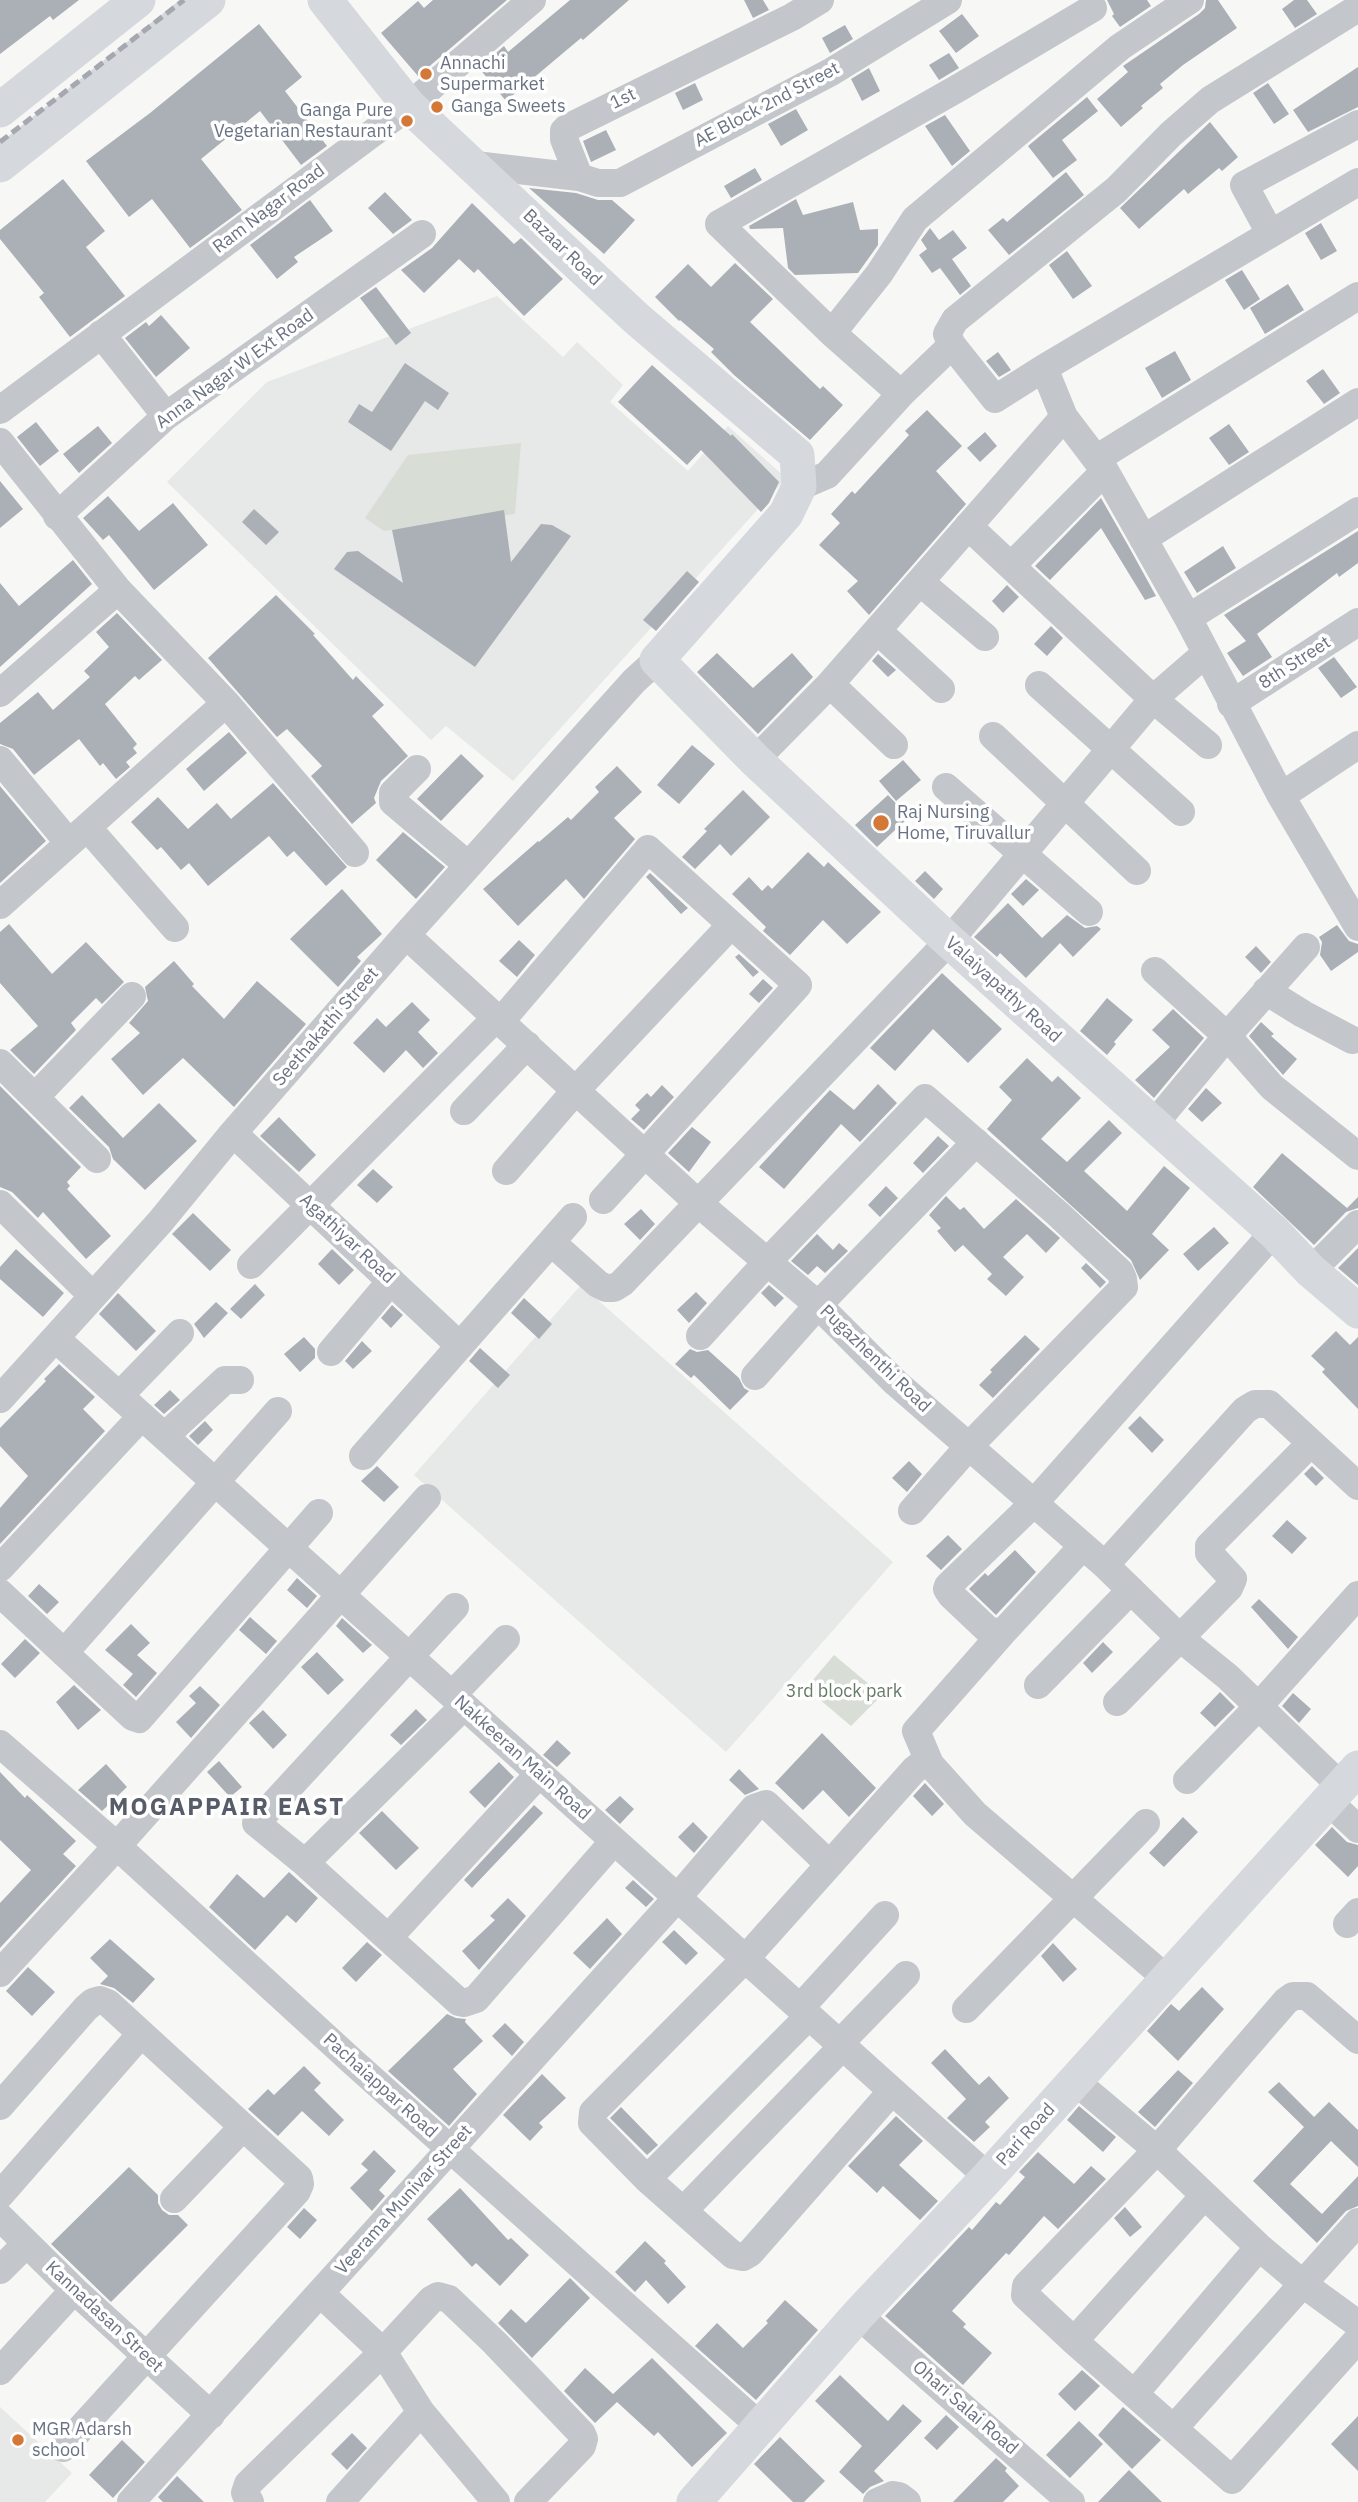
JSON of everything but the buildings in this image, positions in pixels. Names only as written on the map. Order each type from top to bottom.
[{"type":"main road","points":[[0,165],[208,0]]},
{"type":"main road","name":"Bazaar Road","points":[[325,0],[409,106],[637,319],[797,455],[799,487]]},
{"type":"main road","points":[[0,110],[122,5]]},
{"type":"main road","points":[[657,660],[786,514],[799,487]]},
{"type":"main road","name":"Valaiyapathy Road","points":[[657,660],[755,760],[948,941],[1154,1124],[1274,1233],[1311,1271],[1358,1311]]},
{"type":"main road","name":"Pari Road","points":[[694,2502],[858,2315],[988,2177],[1342,1785]]},
{"type":"street","name":"Ram Nagar Road","points":[[0,410],[409,106],[532,0]]},
{"type":"street","name":"1st","points":[[579,177],[564,139],[564,131],[573,124],[820,0]]},
{"type":"street","name":"AE Block 2nd Street","points":[[579,177],[598,183],[620,183],[831,72],[948,0]]},
{"type":"street","points":[[832,333],[878,274],[915,219],[1120,47],[1191,0]]},
{"type":"street","points":[[901,394],[832,333],[719,224],[960,88],[1090,4],[1120,47]]},
{"type":"street","points":[[1358,8],[1210,100],[1171,134],[1116,190],[955,320],[947,334],[951,345],[995,399],[1358,182]]},
{"type":"street","points":[[1270,233],[1244,185],[1358,124]]},
{"type":"street","points":[[475,165],[579,177]]},
{"type":"street","name":"Anna Nagar W Ext Road","points":[[57,516],[166,416],[422,234]]},
{"type":"street","points":[[1013,565],[1100,465],[1358,296]]},
{"type":"street","points":[[101,334],[166,416]]},
{"type":"street","points":[[799,487],[827,475],[901,394],[951,345]]},
{"type":"street","points":[[1044,368],[1064,417],[1100,465],[1188,618],[1281,796],[1354,912]]},
{"type":"street","points":[[1143,539],[1358,402]]},
{"type":"street","points":[[755,760],[831,684],[1064,417]]},
{"type":"street","points":[[0,442],[118,590],[226,703],[355,853]]},
{"type":"street","points":[[1188,618],[1358,511]]},
{"type":"street","points":[[968,526],[1013,565],[1153,699],[1208,746]]},
{"type":"street","points":[[920,582],[985,637]]},
{"type":"street","points":[[0,693],[118,590]]},
{"type":"street","name":"8th Street","points":[[1231,704],[1358,622]]},
{"type":"street","points":[[878,631],[941,689]]},
{"type":"street","points":[[551,1242],[598,1284],[614,1289],[622,1283],[948,941],[1153,699],[1205,654]]},
{"type":"street","name":"Seethakathi Street","points":[[0,1399],[160,1222],[233,1132],[406,934],[634,681],[657,660]]},
{"type":"street","points":[[831,684],[894,745]]},
{"type":"street","points":[[1039,685],[1181,812]]},
{"type":"street","points":[[0,905],[226,703]]},
{"type":"street","points":[[993,736],[1137,871]]},
{"type":"street","points":[[1281,796],[1358,745]]},
{"type":"street","points":[[0,760],[175,928]]},
{"type":"street","points":[[417,769],[393,793],[393,802],[468,866]]},
{"type":"street","points":[[946,787],[1089,912]]},
{"type":"street","points":[[251,1265],[498,1020],[648,849],[797,985],[603,1200]]},
{"type":"street","points":[[506,1171],[576,1090],[731,925]]},
{"type":"street","name":"Pugazhenthi Road","points":[[406,934],[697,1202],[818,1305],[895,1382],[1105,1565],[1180,1638],[1228,1677],[1342,1785]]},
{"type":"street","points":[[1154,1124],[1306,947]]},
{"type":"street","points":[[1155,971],[1227,1036],[1272,1087],[1358,1157]]},
{"type":"street","points":[[1266,991],[1352,1040]]},
{"type":"street","points":[[35,1097],[132,996]]},
{"type":"street","points":[[464,1111],[527,1045]]},
{"type":"street","points":[[0,1063],[97,1159]]},
{"type":"street","points":[[700,1336],[768,1261],[925,1098],[1120,1272],[1124,1287],[970,1446],[912,1511]]},
{"type":"street","name":"Agathiyar Road","points":[[233,1132],[460,1346]]},
{"type":"street","points":[[755,1376],[818,1305],[976,1142]]},
{"type":"street","points":[[0,1204],[93,1296]]},
{"type":"street","points":[[363,1456],[573,1217]]},
{"type":"street","points":[[1311,1271],[1358,1224]]},
{"type":"street","points":[[1004,1631],[988,1630],[948,1592],[948,1586],[1035,1502],[1274,1233]]},
{"type":"street","points":[[331,1352],[391,1281]]},
{"type":"street","points":[[119,1396],[180,1333]]},
{"type":"street","name":"Nakkeeran Main Road","points":[[55,1338],[988,2177]]},
{"type":"street","points":[[164,1436],[225,1380],[240,1380]]},
{"type":"street","points":[[1105,1565],[1245,1410],[1255,1404],[1269,1404],[1358,1486]]},
{"type":"street","points":[[64,1653],[278,1411]]},
{"type":"street","points":[[0,1568],[142,1416]]},
{"type":"street","points":[[1117,1703],[1232,1583],[1230,1575],[1209,1553],[1209,1546],[1311,1443]]},
{"type":"street","points":[[0,1973],[117,1846],[427,1498]]},
{"type":"street","points":[[0,1593],[133,1717],[139,1719],[319,1513]]},
{"type":"street","points":[[1083,1546],[916,1731],[930,1764],[975,1814],[1166,1978]]},
{"type":"street","points":[[1038,1685],[1131,1590]]},
{"type":"street","points":[[1187,1780],[1258,1707],[1358,1595]]},
{"type":"street","points":[[455,1607],[256,1823],[305,1863],[459,2002],[470,2003],[476,2000],[614,1841]]},
{"type":"street","points":[[305,1863],[458,1701],[506,1639]]},
{"type":"street","name":"Pachaiappar Road","points":[[0,1744],[117,1846],[761,2427]]},
{"type":"street","points":[[892,2091],[743,2258],[733,2255],[647,2179],[592,2123],[593,2112],[746,1959],[914,1770],[930,1764]]},
{"type":"street","points":[[388,1938],[539,1773]]},
{"type":"street","points":[[1342,1785],[1358,1829]]},
{"type":"street","name":"Veerama Munivar Street","points":[[131,2502],[677,1898],[754,1808],[766,1804],[829,1864]]},
{"type":"street","points":[[966,2008],[1146,1823]]},
{"type":"street","points":[[647,2179],[804,2012],[885,1915]]},
{"type":"street","points":[[683,2211],[906,1975]]},
{"type":"street","points":[[1358,2040],[1307,1996],[1293,1996],[1286,2001],[1157,2150],[1026,2286],[1025,2295],[1232,2480],[1358,2339]]},
{"type":"street","points":[[0,2106],[93,2002],[100,2000],[108,2003],[299,2178],[297,2191],[63,2448]]},
{"type":"street","points":[[0,2196],[141,2034]]},
{"type":"street","points":[[1075,2081],[1157,2150],[1259,2247],[1303,2284],[1358,2324]]},
{"type":"street","points":[[174,2199],[243,2126]]},
{"type":"street","points":[[1074,2341],[1204,2196]]},
{"type":"street","name":"Kannadasan Street","points":[[0,2217],[74,2290],[211,2415]]},
{"type":"street","points":[[1174,2428],[1358,2222]]},
{"type":"street","points":[[0,2270],[26,2244]]},
{"type":"street","points":[[1135,2393],[1259,2247]]},
{"type":"street","points":[[0,2371],[74,2290]]},
{"type":"street","points":[[320,2293],[383,2352],[421,2412],[496,2502]]},
{"type":"street","points":[[250,2502],[245,2493],[248,2484],[438,2296],[449,2299],[495,2343],[578,2428],[584,2439],[582,2446],[528,2502]]},
{"type":"street","name":"Ohari Salai Road","points":[[858,2315],[1071,2502]]},
{"type":"street","points":[[356,2496],[421,2412]]},
{"type":"street","points":[[877,2502],[893,2495],[900,2496],[907,2502]]},
{"type":"shaded area","points":[[497,296],[563,357],[577,342],[623,385],[610,402],[688,471],[728,426],[786,478],[513,781],[446,726],[431,740],[167,482],[267,382]]},
{"type":"shaded area","points":[[581,1285],[893,1562],[726,1752],[414,1475]]},
{"type":"shaded area","name":"MGR Adarsh school","points":[[0,2407],[72,2473],[45,2502],[0,2502]]},
{"type":"green space","points":[[521,443],[515,514],[384,531],[365,518],[408,455]]},
{"type":"green space","name":"3rd block park","points":[[834,1655],[882,1695],[851,1726],[806,1688]]},
{"type":"railway","points":[[0,142],[184,0]]},
{"type":"place","name":"Annachi Supermarket","points":[[426,74]]},
{"type":"place","name":"Ganga Sweets","points":[[437,107]]},
{"type":"place","name":"Ganga Pure Vegetarian Restaurant","points":[[407,121]]},
{"type":"place","name":"Raj Nursing Home, Tiruvallur","points":[[881,823]]},
{"type":"place","name":"MGR Adarsh school","points":[[18,2440]]},
{"type":"district","name":"MOGAPPAIR EAST","points":[[227,1808]]}]
